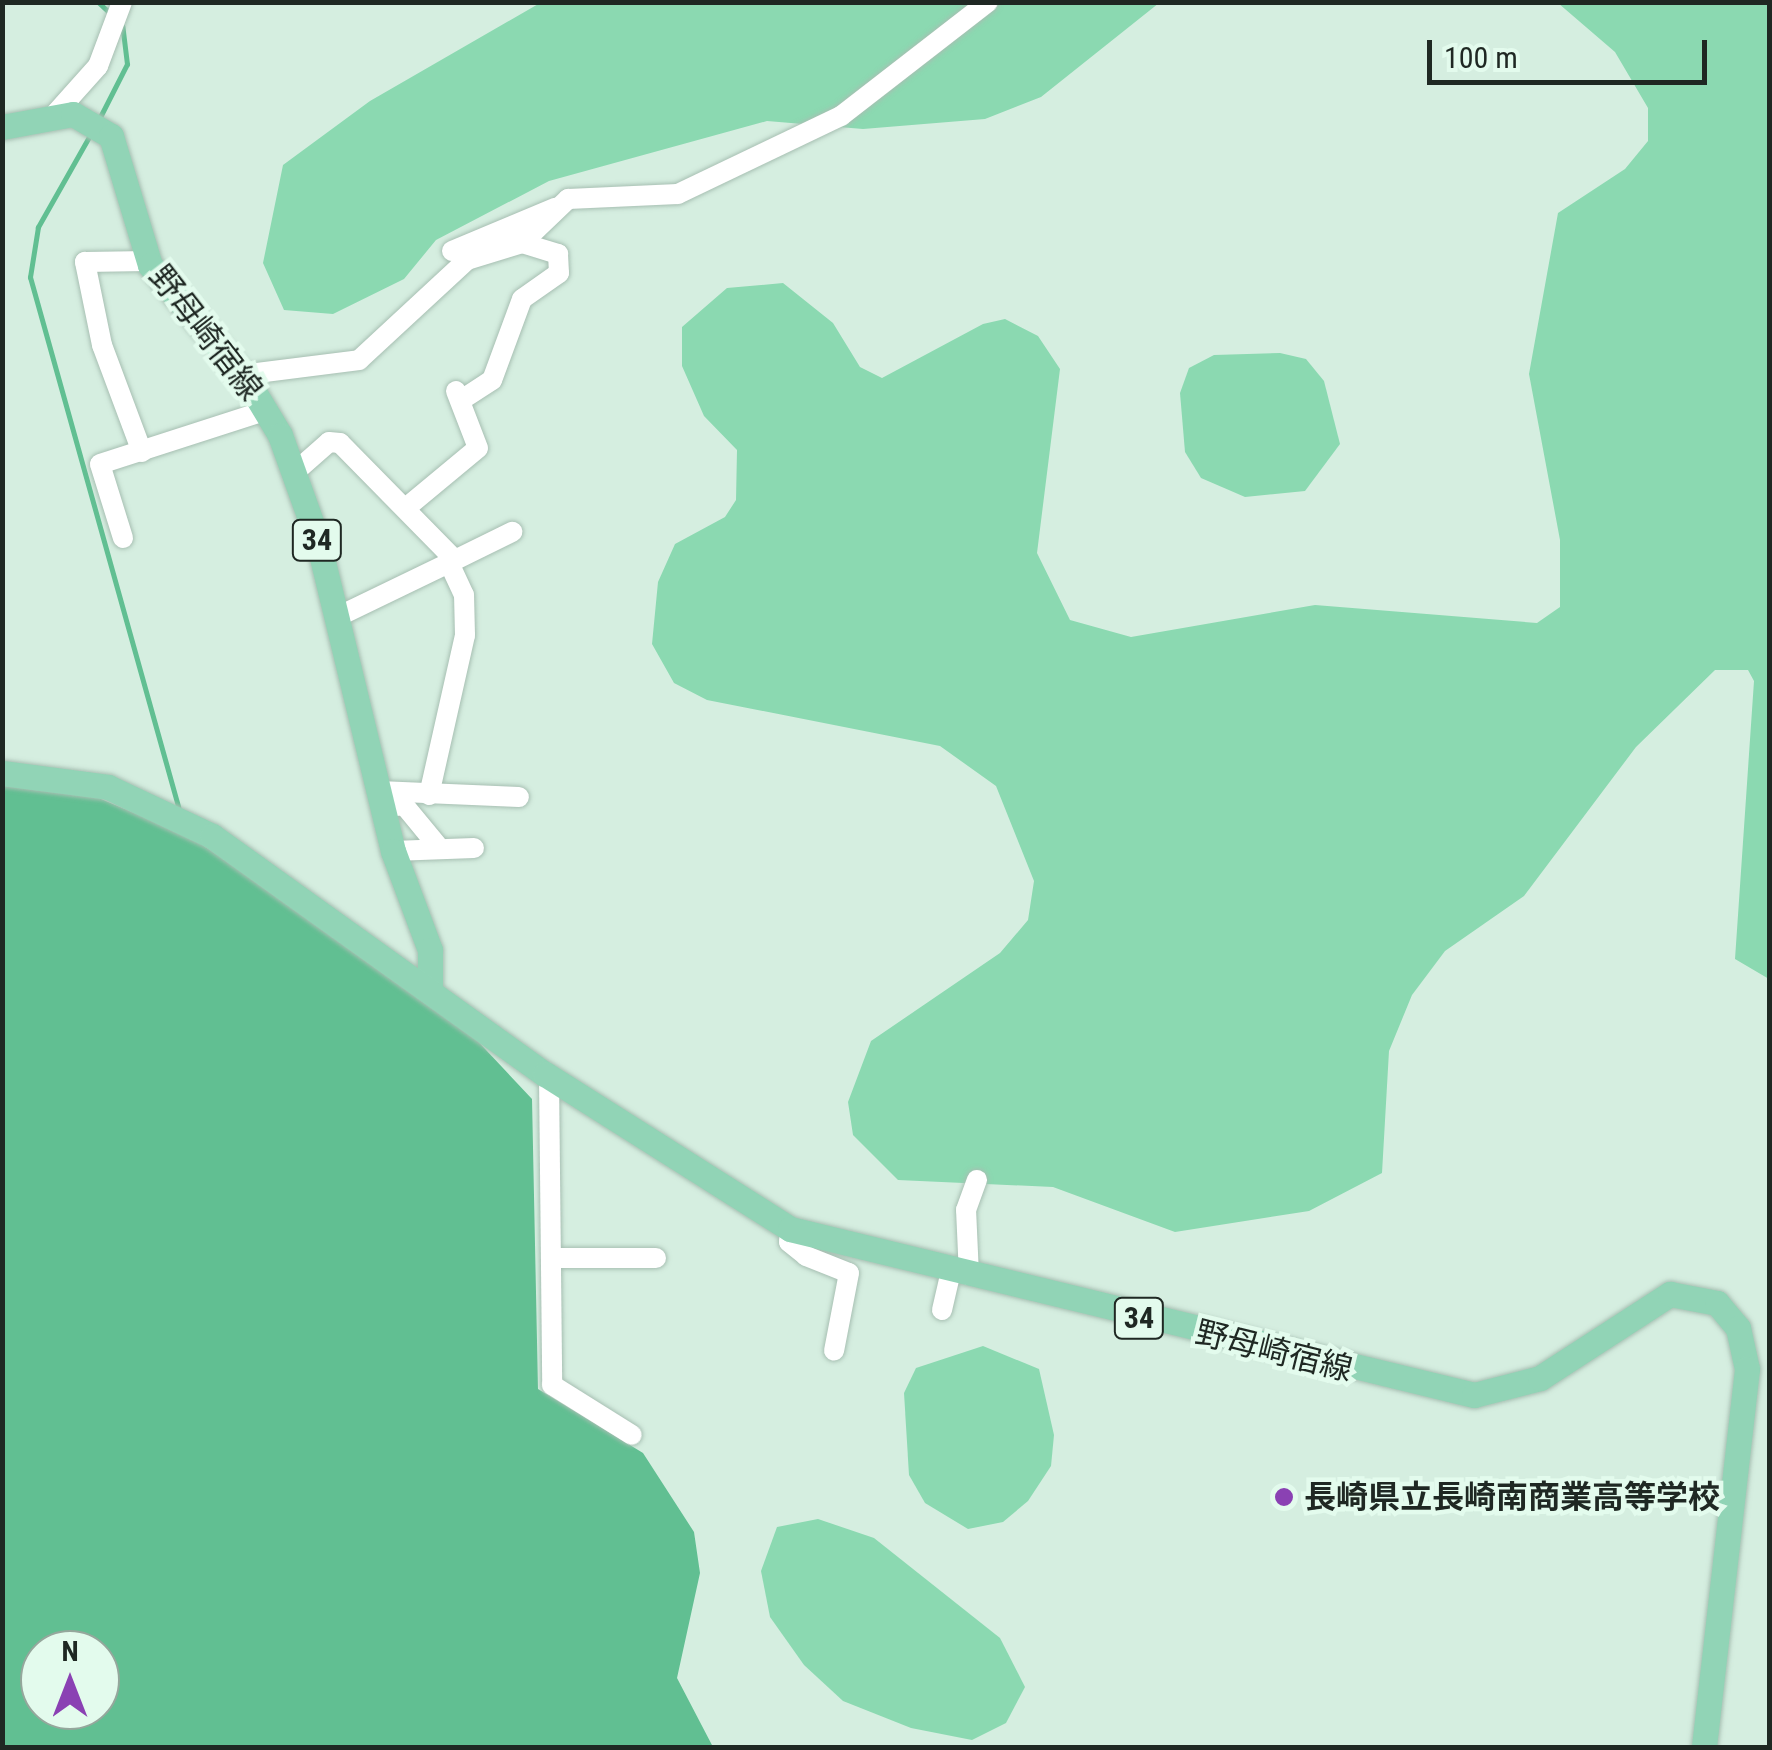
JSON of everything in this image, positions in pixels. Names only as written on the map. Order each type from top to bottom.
[{"type":"main road","points":[[2,126],[68,114]]},
{"type":"main road","name":"野母崎宿線","points":[[68,114],[110,136],[148,261],[241,374],[266,410],[295,472],[338,617],[394,851],[430,950],[430,985]]},
{"type":"main road","name":"野母崎宿線","points":[[2,772],[70,777],[161,810],[200,830],[430,985],[549,1076],[790,1229],[1474,1395],[1540,1378],[1670,1294],[1717,1303],[1738,1328],[1747,1369],[1704,1748]]},
{"type":"street","points":[[452,251],[516,216],[557,207],[678,194],[841,116],[988,2]]},
{"type":"street","points":[[68,114],[98,66],[122,4]]},
{"type":"street","points":[[241,374],[360,360],[467,260],[522,244],[557,207]]},
{"type":"street","points":[[407,508],[475,454],[460,395],[492,380],[522,298],[562,269],[558,254],[522,244]]},
{"type":"street","points":[[142,452],[102,345],[85,262],[148,261]]},
{"type":"street","points":[[123,538],[100,464],[266,410]]},
{"type":"street","points":[[295,472],[329,442],[340,443],[407,508],[452,562],[464,595],[465,635],[429,795]]},
{"type":"street","points":[[338,617],[512,532]]},
{"type":"street","points":[[381,799],[429,795],[519,797]]},
{"type":"street","points":[[381,799],[404,805],[438,845]]},
{"type":"street","points":[[394,851],[438,845],[474,848]]},
{"type":"street","points":[[549,1076],[552,1384],[632,1435]]},
{"type":"street","points":[[942,1310],[960,1273],[966,1210],[977,1180]]},
{"type":"street","points":[[790,1229],[789,1242],[806,1256],[849,1274],[834,1351]]},
{"type":"street","points":[[551,1258],[656,1258]]},
{"type":"shaded area","points":[[540,3],[1159,3],[1041,97],[985,119],[863,129],[767,121],[549,181],[436,240],[404,279],[333,314],[284,310],[263,263],[283,165],[370,101]]},
{"type":"shaded area","points":[[1558,3],[1769,3],[1769,979],[1735,959],[1754,681],[1748,670],[1715,670],[1636,747],[1524,896],[1445,951],[1412,995],[1389,1051],[1382,1173],[1309,1211],[1175,1232],[1053,1187],[898,1180],[853,1135],[848,1102],[871,1041],[1000,953],[1028,920],[1034,881],[996,786],[940,746],[707,700],[674,683],[652,644],[658,582],[675,544],[725,517],[736,500],[737,450],[704,416],[682,366],[682,327],[727,288],[783,283],[833,323],[860,367],[882,378],[983,324],[1005,319],[1038,336],[1060,369],[1037,553],[1070,620],[1131,637],[1315,605],[1537,623],[1560,607],[1560,540],[1529,374],[1558,213],[1625,169],[1648,141],[1648,108],[1615,52]]},
{"type":"shaded area","points":[[1280,353],[1306,359],[1324,381],[1340,444],[1305,491],[1245,497],[1201,478],[1185,452],[1180,393],[1189,368],[1214,355]]},
{"type":"shaded area","points":[[2,782],[87,793],[191,837],[456,1018],[532,1099],[538,1389],[643,1453],[694,1532],[700,1573],[677,1678],[713,1747],[3,1747]]},
{"type":"shaded area","points":[[983,1346],[1039,1369],[1054,1435],[1051,1466],[1028,1501],[1003,1522],[968,1529],[925,1503],[909,1475],[904,1393],[916,1368]]},
{"type":"shaded area","points":[[818,1519],[874,1538],[1000,1638],[1025,1687],[1006,1723],[972,1740],[911,1728],[843,1701],[804,1665],[770,1617],[761,1571],[777,1527]]},
{"type":"waterway","points":[[98,2],[111,14]]},
{"type":"waterway","points":[[98,121],[127,64],[122,26]]},
{"type":"waterway","points":[[90,135],[38,227],[30,277],[180,813]]},
{"type":"place","name":"長崎県立長崎南商業高等学校","points":[[1284,1497]]}]
